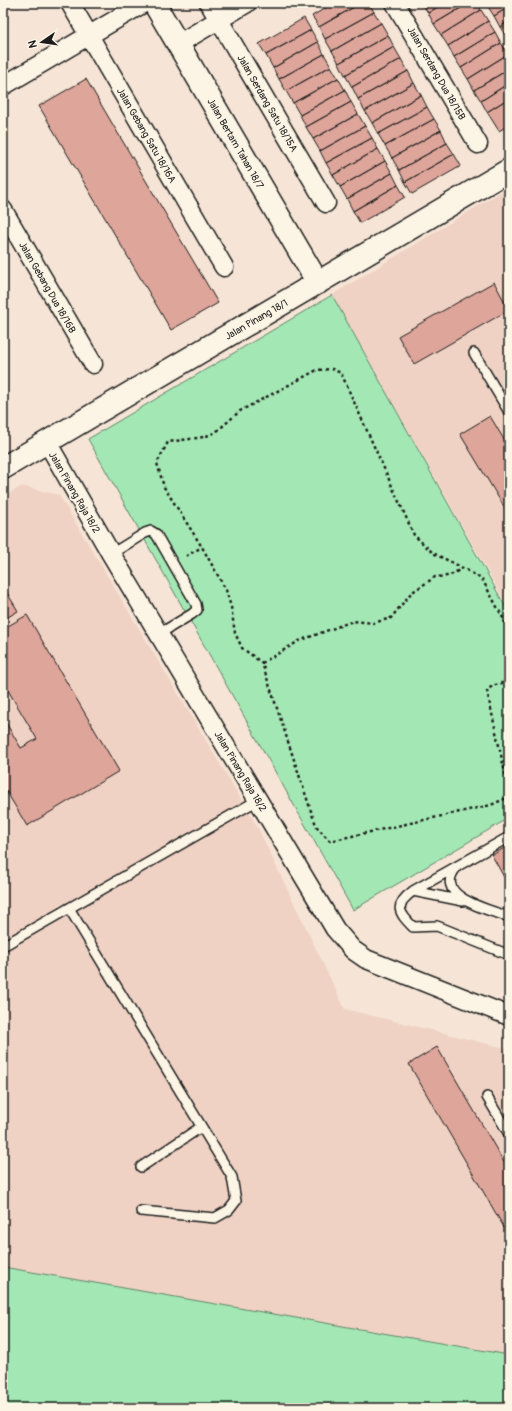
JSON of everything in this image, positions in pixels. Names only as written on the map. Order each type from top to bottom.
[{"type":"street","name":"Jalan Gebang Satu 18/16A","points":[[70,3],[224,267]]},
{"type":"street","points":[[3,86],[144,3]]},
{"type":"street","name":"Jalan Bertam Tahan 18/7","points":[[154,3],[318,283]]},
{"type":"street","name":"Jalan Serdang Satu 18/15A","points":[[209,3],[326,203]]},
{"type":"street","points":[[178,44],[247,3]]},
{"type":"street","name":"Jalan Serdang Dua 18/15B","points":[[395,3],[478,144]]},
{"type":"street","name":"Jalan Pinang 18/1","points":[[3,468],[509,170]]},
{"type":"street","name":"Jalan Gebang Dua 18/16B","points":[[3,210],[93,364]]},
{"type":"street","name":"Jalan Pinang Raja 18/2","points":[[47,442],[111,554],[335,929],[353,950],[366,959],[509,1016]]},
{"type":"lane","points":[[474,354],[509,412]]},
{"type":"lane","points":[[111,554],[145,533],[151,531],[156,534],[196,604],[197,610],[159,634]]},
{"type":"lane","points":[[3,946],[258,800]]},
{"type":"lane","points":[[509,837],[413,891],[403,898],[400,906],[402,917],[413,927],[437,926],[509,954]]},
{"type":"lane","points":[[457,866],[451,874],[453,892],[466,902]]},
{"type":"lane","points":[[413,891],[434,894],[466,902],[509,917]]},
{"type":"lane","points":[[69,908],[232,1178],[236,1201],[229,1210],[215,1218],[141,1211]]},
{"type":"lane","points":[[487,1096],[509,1134]]},
{"type":"lane","points":[[141,1167],[201,1127]]},
{"type":"path","points":[[509,629],[482,579],[433,553],[414,535],[341,373],[332,369],[318,370],[240,411],[216,432],[204,437],[168,442],[157,463],[164,487],[202,547],[226,590],[231,607],[235,633],[242,648],[262,662],[313,817],[317,827],[330,841],[491,804],[509,798]]},
{"type":"path","points":[[173,564],[202,547]]},
{"type":"path","points":[[262,662],[299,640],[353,620],[373,622],[391,618],[411,593],[435,577],[449,576],[463,568]]},
{"type":"path","points":[[509,681],[492,686],[487,691],[509,791]]},
{"type":"shaded area","points":[[509,187],[509,609],[332,295]]},
{"type":"shaded area","points":[[22,486],[59,495],[256,824],[345,1009],[509,1049],[509,1355],[3,1267],[3,497]]},
{"type":"green space","points":[[332,295],[509,613],[509,818],[353,910],[88,439]]},
{"type":"green space","points":[[3,1267],[509,1355],[509,1408],[3,1408]]},
{"type":"building","points":[[334,3],[361,3],[319,27],[312,16]]},
{"type":"building","points":[[361,3],[369,3],[374,12],[325,39],[319,27]]},
{"type":"building","points":[[422,3],[444,3],[428,13]]},
{"type":"building","points":[[444,3],[469,3],[434,24],[428,13]]},
{"type":"building","points":[[469,3],[477,3],[481,10],[441,35],[434,24]]},
{"type":"building","points":[[490,3],[509,3],[509,7],[494,16],[487,5]]},
{"type":"building","points":[[509,7],[509,21],[500,27],[494,16]]},
{"type":"building","points":[[481,10],[488,21],[448,46],[441,35]]},
{"type":"building","points":[[374,12],[381,23],[332,51],[325,39]]},
{"type":"building","points":[[304,18],[311,30],[266,55],[259,44]]},
{"type":"building","points":[[488,21],[495,32],[454,57],[448,46]]},
{"type":"building","points":[[509,21],[509,36],[507,38],[500,27]]},
{"type":"building","points":[[381,23],[388,35],[339,63],[332,51]]},
{"type":"building","points":[[311,30],[318,42],[273,68],[266,55]]},
{"type":"building","points":[[495,32],[501,43],[461,68],[454,57]]},
{"type":"building","points":[[388,35],[394,47],[345,75],[339,63]]},
{"type":"building","points":[[318,42],[324,54],[279,79],[273,68]]},
{"type":"building","points":[[501,43],[508,54],[468,79],[461,68]]},
{"type":"building","points":[[394,47],[401,59],[352,87],[345,75]]},
{"type":"building","points":[[324,54],[331,66],[286,91],[279,79]]},
{"type":"building","points":[[508,54],[509,69],[474,90],[468,79]]},
{"type":"building","points":[[401,59],[408,71],[358,99],[352,87]]},
{"type":"building","points":[[331,66],[338,78],[293,103],[286,91]]},
{"type":"building","points":[[509,69],[509,83],[481,101],[474,90]]},
{"type":"building","points":[[408,71],[414,83],[365,111],[358,99]]},
{"type":"building","points":[[338,78],[345,90],[300,115],[293,103]]},
{"type":"building","points":[[86,79],[218,303],[171,330],[39,106]]},
{"type":"building","points":[[414,83],[421,95],[372,123],[365,111]]},
{"type":"building","points":[[509,83],[509,98],[487,112],[481,101]]},
{"type":"building","points":[[345,90],[351,102],[306,127],[300,115]]},
{"type":"building","points":[[421,95],[427,107],[378,134],[372,123]]},
{"type":"building","points":[[509,98],[509,125],[499,131],[487,112]]},
{"type":"building","points":[[351,102],[358,114],[313,139],[306,127]]},
{"type":"building","points":[[427,107],[434,119],[385,146],[378,134]]},
{"type":"building","points":[[358,114],[365,126],[320,151],[313,139]]},
{"type":"building","points":[[434,119],[441,130],[392,158],[385,146]]},
{"type":"building","points":[[365,126],[372,138],[326,163],[320,151]]},
{"type":"building","points":[[441,130],[447,143],[399,170],[392,158]]},
{"type":"building","points":[[372,138],[378,149],[333,175],[326,163]]},
{"type":"building","points":[[447,143],[454,154],[405,182],[399,170]]},
{"type":"building","points":[[378,149],[385,161],[340,187],[333,175]]},
{"type":"building","points":[[454,154],[461,166],[412,194],[405,182]]},
{"type":"building","points":[[385,161],[392,173],[347,199],[340,187]]},
{"type":"building","points":[[392,173],[398,185],[353,211],[347,199]]},
{"type":"building","points":[[398,185],[405,197],[360,223],[353,211]]},
{"type":"building","points":[[494,282],[509,310],[414,364],[398,336]]},
{"type":"building","points":[[490,416],[509,448],[509,515],[460,434]]},
{"type":"building","points":[[3,586],[18,611],[3,620]]},
{"type":"building","points":[[27,615],[119,771],[27,826],[5,789],[3,791],[3,718],[21,748],[37,739],[3,682],[3,629]]},
{"type":"building","points":[[509,845],[509,886],[490,852],[494,854]]},
{"type":"building","points":[[437,1047],[509,1171],[509,1236],[409,1064]]}]
